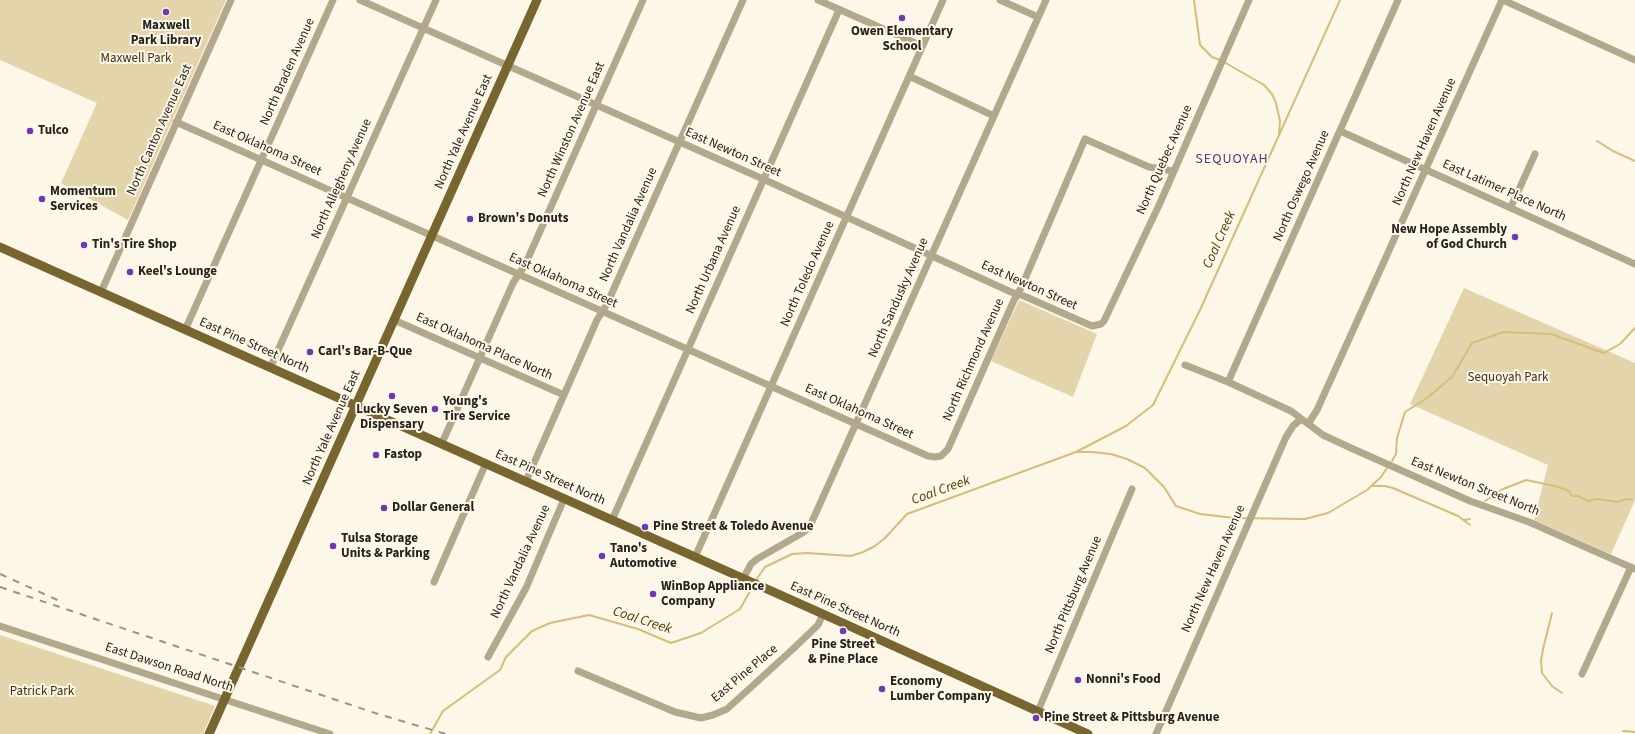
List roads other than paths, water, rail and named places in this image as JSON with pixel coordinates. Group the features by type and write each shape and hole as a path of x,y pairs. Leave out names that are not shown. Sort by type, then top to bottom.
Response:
{"main road":[{"name":"North Yale Avenue East","path":"209,734 537,0"},
{"name":"East Pine Street North","path":"0,247 442,443 1088,734"}],"street":[{"name":"North Canton Avenue East","path":"101,292 231,0"},
{"name":"North Braden Avenue","path":"186,330 333,0"},
{"name":"East Newton Street","path":"360,0 763,179 1017,294 1088,325 1097,326"},
{"name":"North Allegheny Avenue","path":"270,368 436,0"},
{"name":"North Winston Avenue East","path":"442,443 513,283 525,265 643,0"},
{"name":"North Vandalia Avenue","path":"526,481 597,320 607,304 743,0"},
{"path":"818,0 922,46"},
{"name":"North Toledo Avenue","path":"695,557 943,0"},
{"path":"1000,0 1038,17"},
{"name":"North Sandusky Avenue","path":"745,579 751,564 757,559 804,532 810,526 1046,0"},
{"name":"North Quebec Avenue","path":"1097,326 1104,321 1160,203 1249,0"},
{"name":"North Oswego Avenue","path":"1228,382 1398,0"},
{"path":"1503,0 1635,60"},
{"name":"North New Haven Avenue","path":"1308,424 1317,410 1503,0"},
{"name":"North Urbana Avenue","path":"612,520 839,10"},
{"path":"909,76 994,116"},
{"name":"East Oklahoma Street","path":"176,122 928,456 941,456"},
{"name":"East Latimer Place North","path":"1340,131 1635,264"},
{"name":"North Richmond Avenue","path":"941,456 948,449 1085,139 1149,167 1173,171"},
{"path":"1511,207 1535,154"},
{"name":"East Oklahoma Place North","path":"394,320 564,395"},
{"path":"1185,365 1228,382 1291,411 1308,424"},
{"name":"North New Haven Avenue","path":"1156,734 1290,429 1301,419"},
{"name":"East Newton Street North","path":"1308,424 1323,434 1351,448 1470,501 1529,522 1633,568"},
{"path":"434,582 486,463"},
{"name":"North Pittsburg Avenue","path":"1038,711 1132,489"},
{"name":"North Vandalia Avenue","path":"488,657 526,588 564,499"},
{"path":"1582,674 1633,568"},
{"name":"East Pine Place","path":"578,670 675,712 701,718 727,709 804,639 818,625 823,614"},
{"name":"East Dawson Road North","path":"0,626 330,734"}],"waterway":[{"path":"1194,0 1200,45 1212,57 1220,60"},
{"name":"Coal Creek","path":"756,580 765,567 792,554 807,553 851,556 863,552 875,546 885,538 907,514 1076,452 1126,426 1153,405 1200,310 1340,0"},
{"path":"1224,62 1264,85 1272,94 1276,103 1280,121 1279,134"},
{"name":"Coal Creek","path":"1597,141 1613,151 1635,161"},
{"name":"Coal Creek","path":"1392,461 1396,454 1397,438 1405,412 1427,398 1452,377 1472,343 1504,332 1551,334 1604,353 1620,344 1635,328"},
{"name":"Coal Creek","path":"1078,452 1111,454 1127,459 1145,468 1164,487 1176,506 1200,514 1234,518 1305,519 1328,513 1367,490 1381,477 1387,468"},
{"path":"1485,501 1503,489 1526,480 1555,486 1569,491 1572,496 1578,496 1588,501 1597,499 1618,502 1626,499 1632,500"},
{"path":"1372,486 1385,486 1393,488 1458,516 1470,525"},
{"path":"1464,520 1470,519"},
{"name":"Coal Creek","path":"430,734 443,711 500,670 506,657 532,631 550,623 589,615 638,629 671,643 701,633 740,609 753,586"},
{"path":"1552,613 1543,649 1541,661 1542,673 1552,686 1562,693"},
{"path":"1623,731 1635,732"}],"railway":[{"path":"0,574 64,603"},
{"path":"0,587 378,714 446,734"}],"place":[{"name":"Maxwell Park Library","path":"166,12"},
{"name":"Owen Elementary School","path":"902,18"},
{"name":"Tulco","path":"30,131"},
{"name":"Momentum Services","path":"42,199"},
{"name":"Brown's Donuts","path":"470,219"},
{"name":"New Hope Assembly of God Church","path":"1515,237"},
{"name":"Tin's Tire Shop","path":"84,245"},
{"name":"Keel's Lounge","path":"130,272"},
{"name":"Carl's Bar-B-Que","path":"310,352"},
{"name":"Lucky Seven Dispensary","path":"392,396"},
{"name":"Young's Tire Service","path":"435,409"},
{"name":"Fastop","path":"376,455"},
{"name":"Dollar General","path":"384,508"},
{"name":"Pine Street & Toledo Avenue","path":"645,527"},
{"name":"Tulsa Storage Units & Parking","path":"333,546"},
{"name":"Tano's Automotive","path":"602,556"},
{"name":"WinBop Appliance Company","path":"653,594"},
{"name":"Pine Street & Pine Place","path":"843,631"},
{"name":"Nonni's Food","path":"1078,680"},
{"name":"Economy Lumber Company","path":"882,689"},
{"name":"Pine Street & Pittsburg Avenue","path":"1036,718"}],"district":[{"name":"SEQUOYAH","path":"1232,160"}],"park label":[{"name":"Maxwell Park","path":"136,59"},
{"name":"Sequoyah Park","path":"1508,378"},
{"name":"Patrick Park","path":"42,692"}]}
